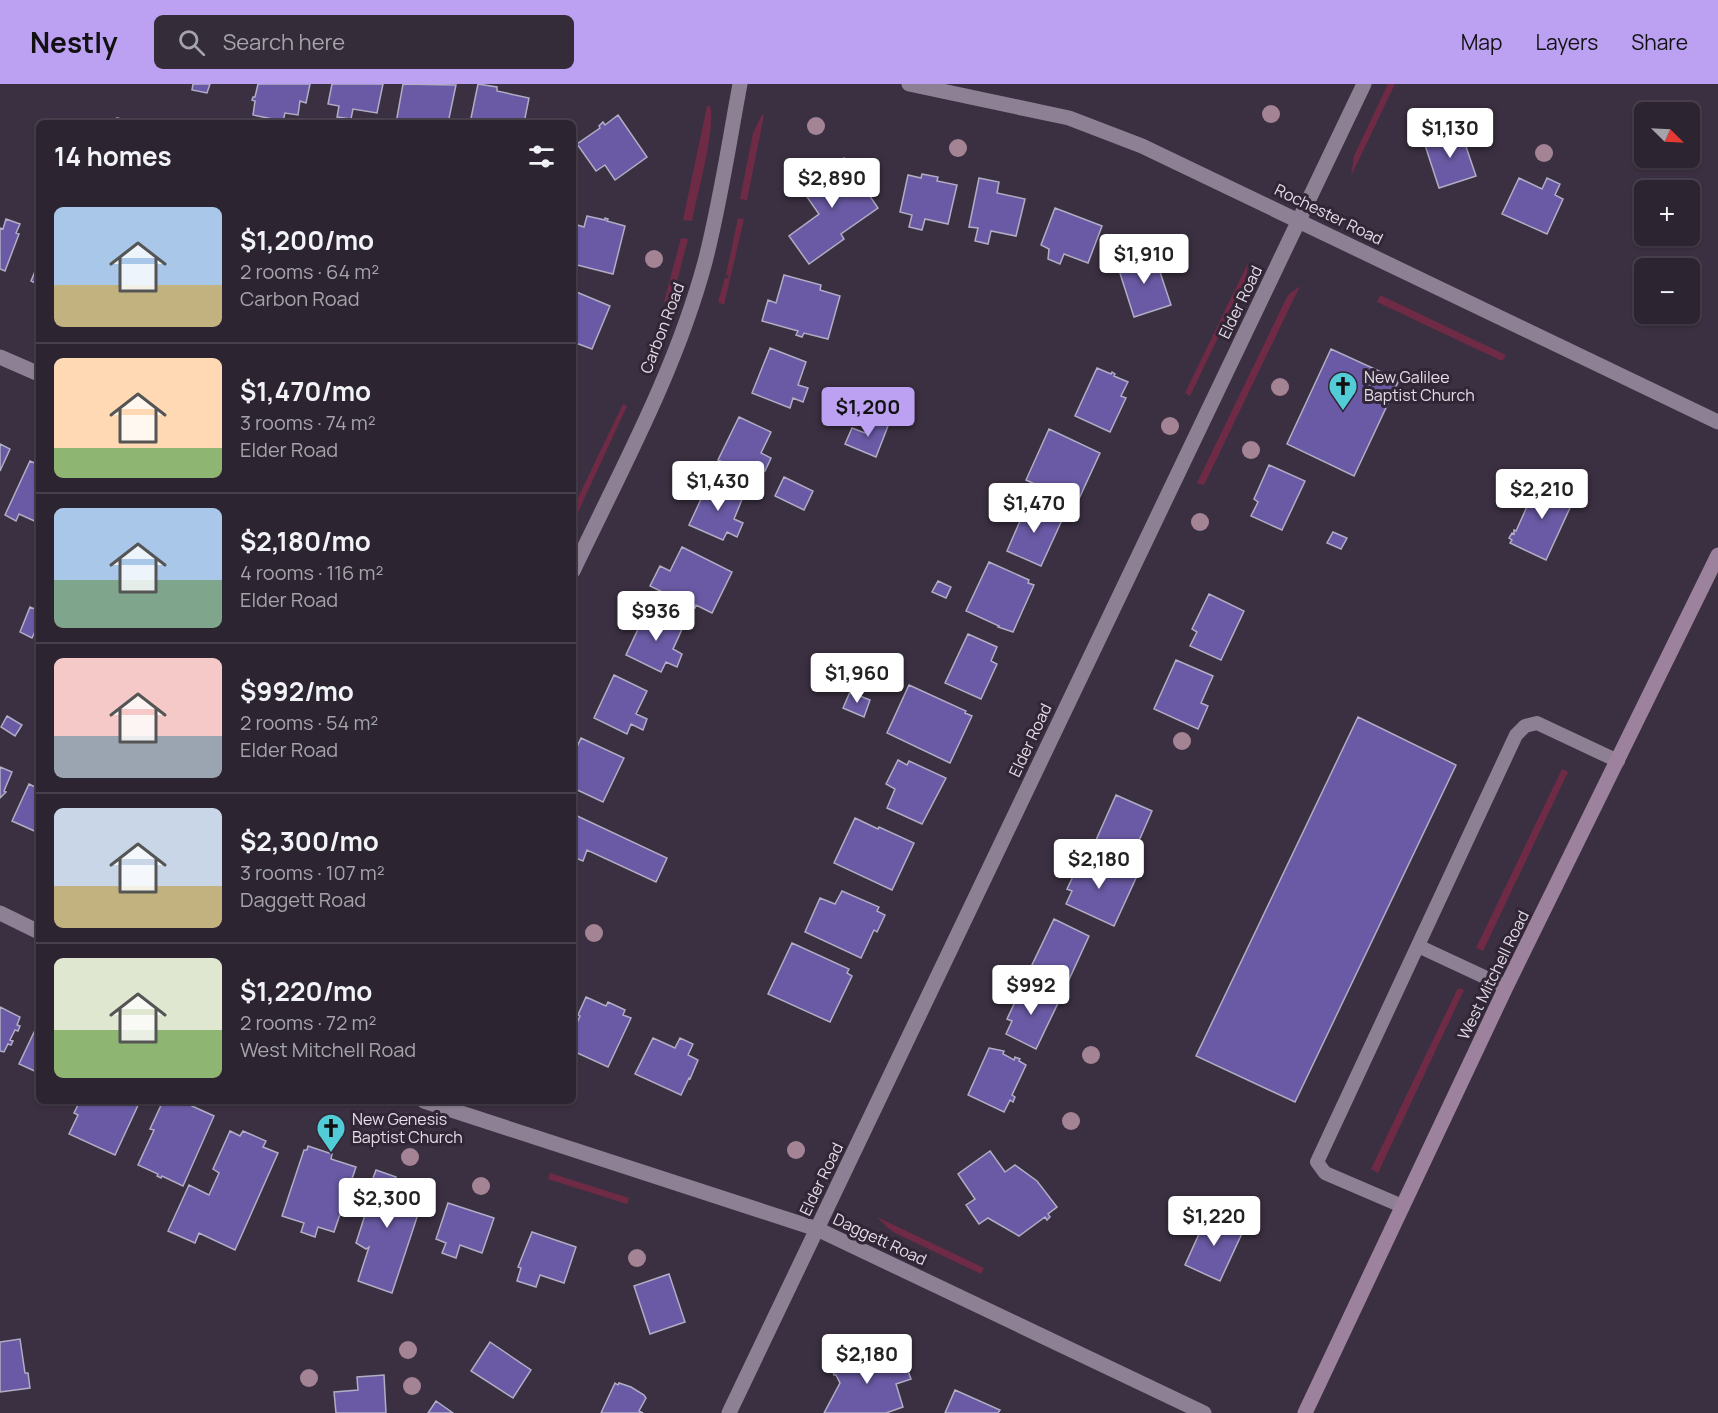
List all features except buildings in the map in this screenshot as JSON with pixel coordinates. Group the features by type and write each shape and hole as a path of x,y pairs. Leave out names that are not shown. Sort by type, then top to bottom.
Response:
{"main road":[{"name":"West Mitchell Road","path":"1305,1413 1506,987 1718,555"}],"street":[{"name":"Carbon Road","path":"576,565 650,407 689,312 705,261 740,84"},
{"name":"Rochester Road","path":"909,84 1081,122 1142,146 1718,422"},
{"name":"Elder Road","path":"729,1413 1364,84"},
{"path":"0,357 36,373"},
{"path":"0,913 36,931"},
{"name":"Daggett Road","path":"432,1104 817,1229 1204,1413"}],"lane":[{"path":"1402,1206 1325,1173 1317,1162 1516,735 1525,726 1537,723 1618,761"},
{"path":"1418,946 1506,987"}],"shaded area":[{"path":"1388,84 1395,84 1351,176 1354,156"},
{"path":"707,106 710,106 711,116 705,162 692,221 683,220"},
{"path":"764,115 747,200 740,199 753,133"},
{"path":"738,218 744,219 724,305 718,302 725,278 729,276 726,275"},
{"path":"681,238 688,239 671,304 664,302"},
{"path":"1248,263 1246,279 1190,396 1185,393"},
{"path":"1300,286 1204,485 1197,483 1285,301 1289,294"},
{"path":"1380,295 1506,355 1502,361 1377,302"},
{"path":"623,404 627,406 576,516 576,502"},
{"path":"1562,769 1568,772 1483,951 1476,948"},
{"path":"1458,988 1464,990 1378,1173 1371,1169"},
{"path":"550,1173 629,1198 627,1204 548,1179"},
{"path":"877,1217 984,1268 981,1274 895,1233"}],"place":[{"name":"New Galilee Baptist Church","path":"1343,412"},
{"name":"New Genesis Baptist Church","path":"331,1154"}]}
